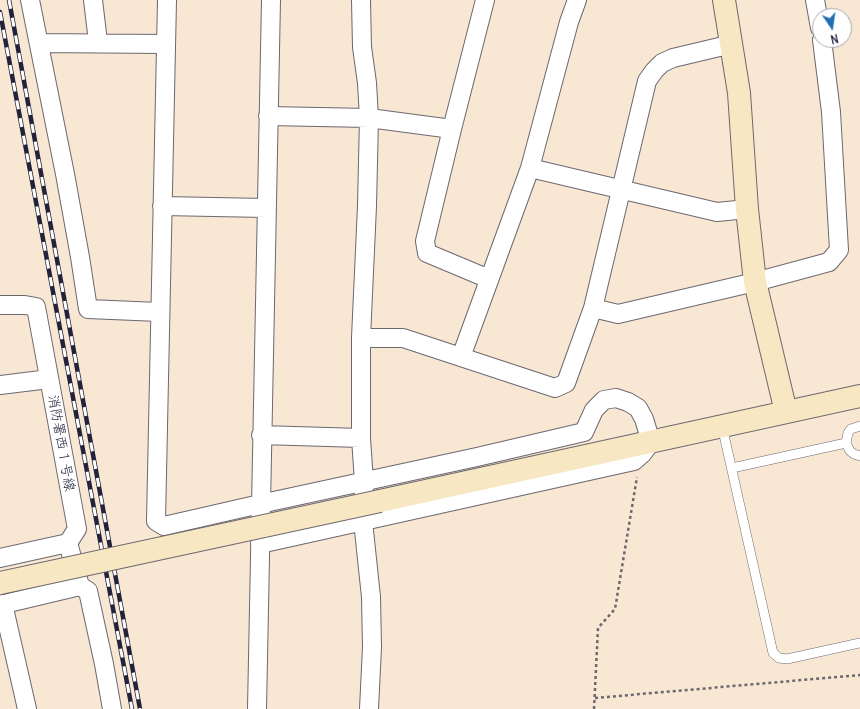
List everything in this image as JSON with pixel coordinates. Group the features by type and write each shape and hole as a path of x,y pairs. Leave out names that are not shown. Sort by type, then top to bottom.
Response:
{"street":[{"path":"30,0 79,250 88,309 159,312"},
{"path":"93,0 98,42"},
{"path":"167,0 159,312 156,521 164,526 584,432 594,410 604,400 616,398 628,402 638,408 644,419 651,442"},
{"path":"257,709 261,435 271,0"},
{"path":"361,0 362,47 368,83 367,206 361,338 364,482 362,521 371,597 372,633 369,709"},
{"path":"485,0 425,241 427,253 489,279"},
{"path":"461,357 530,168 569,22 577,0"},
{"path":"724,0 739,93 747,209 755,282 786,412"},
{"path":"39,43 98,42 165,44"},
{"path":"361,338 403,338 555,388 566,383 593,308 647,81 662,63 673,58 732,44"},
{"path":"593,308 618,314 755,282 829,262 839,250 831,112 823,48"},
{"path":"268,116 368,118 452,129"},
{"path":"530,168 717,212 747,209"},
{"path":"162,206 266,208"},
{"name":"消防署西１号線","path":"0,306 25,305 36,307 77,529 68,543"},
{"path":"0,385 49,379"},
{"path":"1,597 380,501 860,396"},
{"path":"261,435 362,438"},
{"path":"260,544 634,461 642,454 651,442"},
{"path":"0,558 68,543 80,586"},
{"path":"1,597 80,586 88,591 112,709"},
{"path":"1,597 27,709"}],"lane":[{"path":"722,426 774,653 779,658 787,659 860,643"},
{"path":"860,426 851,429 848,433 846,443 850,451 860,456"},
{"path":"732,468 846,443"}],"path":[{"path":"594,709 598,628 615,609 638,475 634,461"},
{"path":"595,698 860,675"}],"railway":[{"path":"9,0 140,709"},
{"path":"0,12 132,709"}]}
